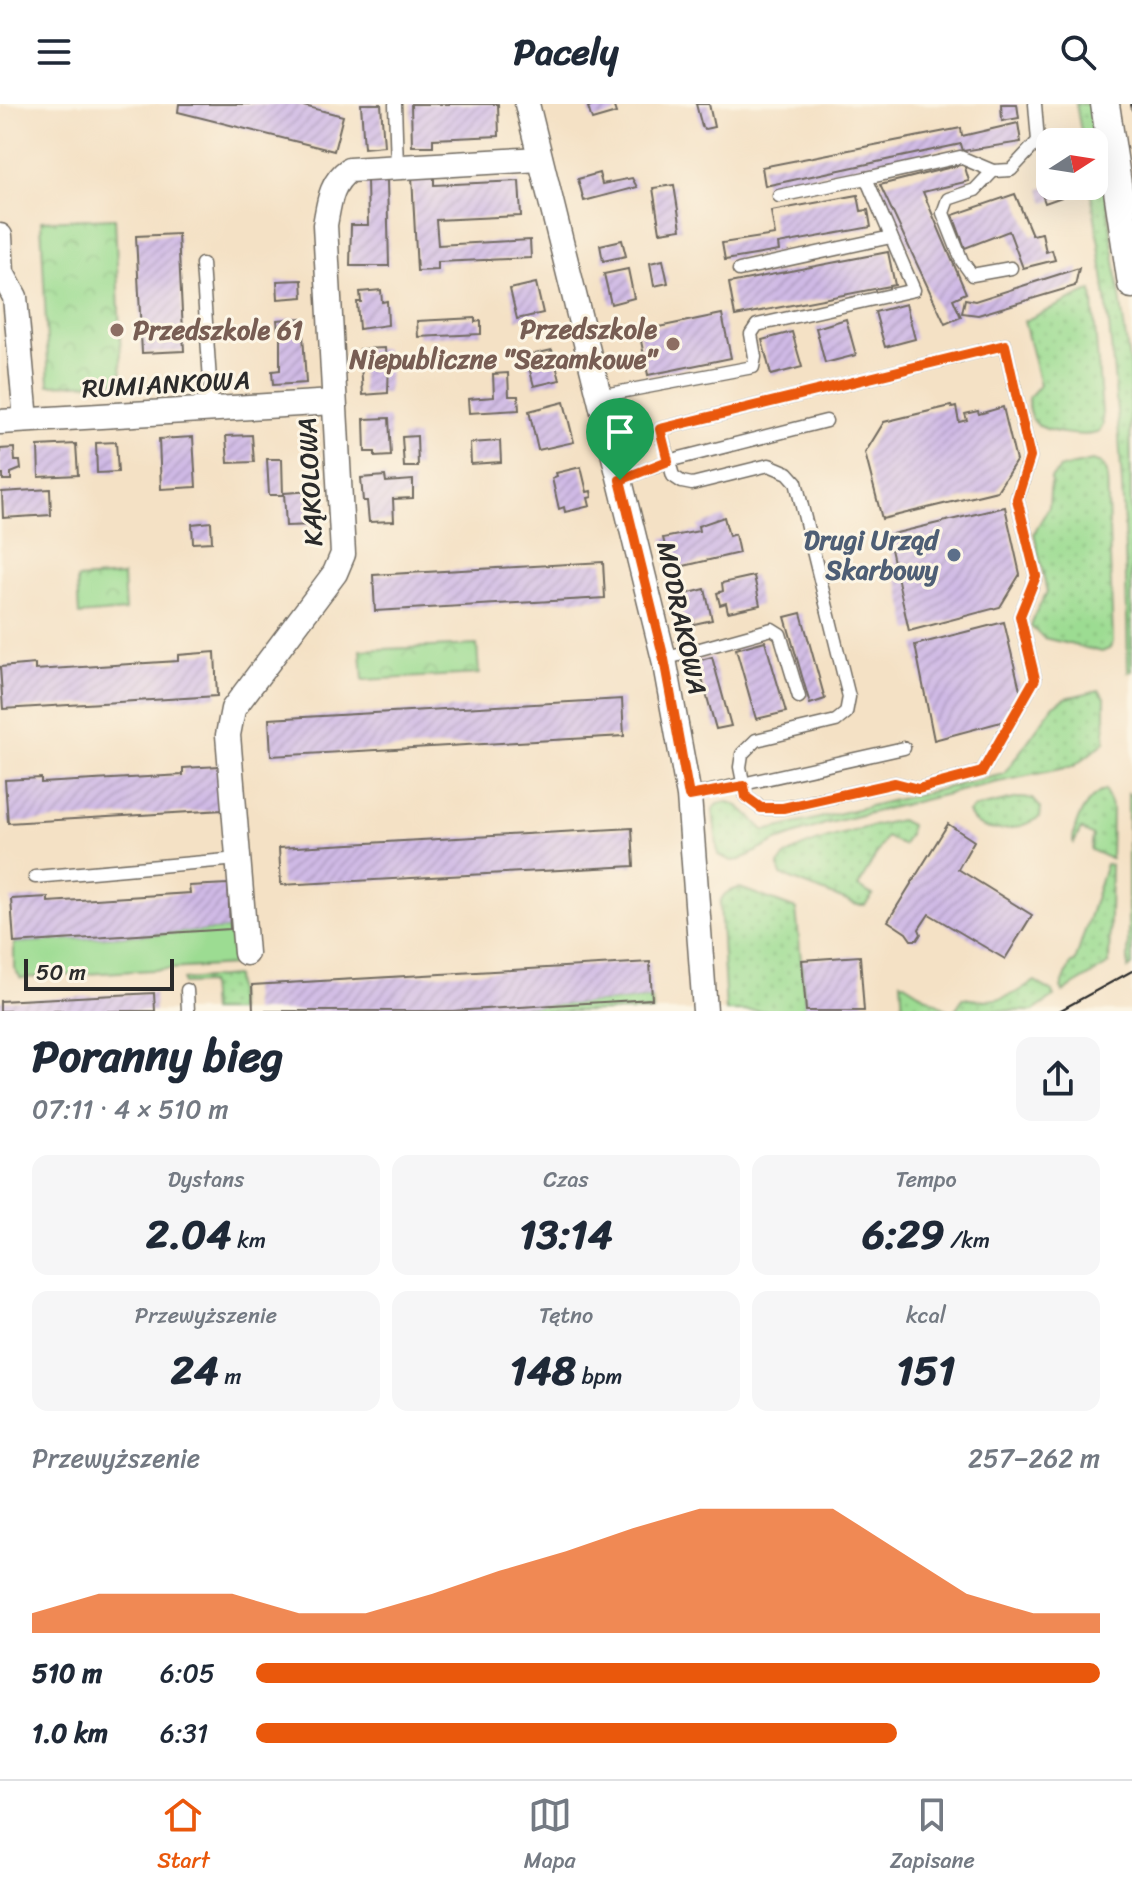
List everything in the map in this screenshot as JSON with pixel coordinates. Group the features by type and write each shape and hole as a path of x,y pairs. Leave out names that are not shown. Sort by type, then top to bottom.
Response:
{"street":[{"name":"MODRAKOWA","path":"527,104 664,659 689,796 705,1011"},
{"path":"1105,104 1132,284"},
{"name":"KĄKOLOWA","path":"246,953 228,735 233,709 335,573 343,554 325,225 332,192 339,176 349,170 540,159"},
{"path":"0,236 2,273 15,297 26,420"},
{"name":"RUMIANKOWA","path":"0,422 334,402"}],"lane":[{"path":"395,104 397,166"},
{"path":"779,196 960,157 993,171 1011,170 1038,141 1035,104"},
{"path":"993,171 975,190 948,199 943,213 962,261 972,275 1011,268"},
{"path":"599,396 753,367 755,357 751,334 757,325 914,290 866,178"},
{"path":"739,270 891,237"},
{"path":"202,264 212,410"},
{"path":"1005,345 1030,457 1017,499 1036,576 1020,616 1035,679 982,772 918,789 895,783 783,808 761,808 746,797 744,786 740,767 742,754 748,745 756,740 836,721 846,713 849,697 796,482 788,473 769,465 692,484 682,482 673,476 660,429 1005,345"},
{"path":"620,480 668,461 826,421"},
{"path":"664,659 772,629 780,634 799,697"},
{"path":"689,796 904,748"},
{"path":"35,877 238,859"},
{"path":"187,990 188,1011"}],"green space":[{"path":"1076,104 1093,104 1096,128 1080,128"},
{"path":"1092,200 1106,200 1130,368 1132,671 1128,672 1118,428"},
{"path":"115,218 122,382 49,385 41,221"},
{"path":"1092,290 1103,425 1099,432 1085,435 1047,429 1035,422 1029,411 1029,397 1040,385 1024,321"},
{"path":"1092,461 1102,464 1107,472 1113,642 1109,649 1102,652 1044,638 1031,627 1047,592 1034,533 1049,507 1051,478 1061,468"},
{"path":"123,576 125,611 79,615 77,579"},
{"path":"477,645 479,674 363,680 361,650"},
{"path":"1099,690 1105,697 1105,742 1074,766 825,824 777,841 740,860 732,861 718,855 713,809 720,803 726,802 740,808 765,831 1004,774 1054,705 1066,698"},
{"path":"1105,790 1112,809 1111,859 1091,850 1093,836 1081,829 1073,841 1082,811 1092,798"},
{"path":"1128,793 1132,796 1132,966 1128,969"},
{"path":"1019,798 1033,799 1041,808 1040,817 1002,830 982,827 968,813 974,808"},
{"path":"900,820 910,825 909,834 903,845 886,837 858,887 873,895 865,905 857,905 781,875 779,866 782,860 805,846"},
{"path":"1106,864 1111,865 1109,964 1063,992 1061,988 1071,963 1075,962"},
{"path":"740,888 796,909 806,1011 726,1011 720,904 727,893"},
{"path":"230,929 233,965 21,978 14,968 14,943"},
{"path":"235,976 238,1011 211,1011 209,983 183,984 183,980"},
{"path":"901,981 949,1011 903,1011"},
{"path":"1035,981 1052,992 1054,997 1033,1011 955,1010 963,998 1001,998"},
{"path":"652,999 653,1011 451,1011"}],"building":[{"path":"179,104 296,104 343,116 334,151 178,112"},
{"path":"361,104 381,104 384,146 364,148"},
{"path":"411,104 498,104 499,136 433,139 433,146 412,146"},
{"path":"613,104 616,113 592,120 588,107"},
{"path":"696,104 709,104 714,127 702,127"},
{"path":"1001,104 1017,104 1019,118 1002,121"},
{"path":"1018,123 1021,142 963,151 961,144 765,186 762,167 961,128 962,136"},
{"path":"964,164 969,181 923,192 966,293 953,299 961,317 945,324 880,185"},
{"path":"599,173 602,184 632,178 637,187 584,201 578,179"},
{"path":"434,175 434,185 519,181 521,216 436,220 438,245 530,240 531,258 438,262 438,270 417,271 412,176"},
{"path":"367,180 387,180 389,266 350,266 351,225 368,225"},
{"path":"674,185 681,229 660,232 653,188"},
{"path":"1015,194 1032,235 1042,233 1046,252 1052,250 1055,260 1023,268 1009,231 965,248 953,215"},
{"path":"858,195 861,211 868,210 871,227 778,244 779,251 725,260 722,243 775,235 771,211"},
{"path":"178,234 184,351 142,353 136,236"},
{"path":"622,240 626,256 603,261 600,245"},
{"path":"888,252 895,285 735,316 729,283"},
{"path":"663,260 668,283 654,286 650,263"},
{"path":"1079,268 1075,286 978,315 962,313 965,299 975,301"},
{"path":"628,269 634,298 611,304 604,274"},
{"path":"302,280 303,297 278,299 277,281"},
{"path":"536,283 543,313 517,319 510,289"},
{"path":"381,290 382,302 387,301 388,325 359,329 357,302 361,302 360,292"},
{"path":"906,304 915,339 885,347 875,312"},
{"path":"722,314 731,358 648,375 639,331"},
{"path":"302,318 306,383 273,385 272,371 280,370 277,320"},
{"path":"475,318 475,322 481,321 481,334 418,337 417,321"},
{"path":"846,319 856,355 825,363 816,328"},
{"path":"792,332 802,367 771,375 762,340"},
{"path":"385,348 386,361 389,360 388,393 363,395 360,349"},
{"path":"552,350 560,380 534,386 526,356"},
{"path":"508,373 509,396 518,396 519,410 469,413 468,399 494,397 493,374"},
{"path":"564,402 574,442 538,450 529,411"},
{"path":"956,407 959,422 967,420 965,414 978,411 979,414 1003,407 1016,461 997,491 882,519 865,453 884,422"},
{"path":"389,418 391,456 375,457 375,452 365,452 364,419"},
{"path":"252,435 254,462 228,463 226,436"},
{"path":"417,436 418,467 404,467 402,437"},
{"path":"193,437 196,487 161,489 159,439"},
{"path":"500,441 501,462 471,464 470,443"},
{"path":"116,442 118,472 97,473 96,443"},
{"path":"76,444 78,475 39,477 38,446"},
{"path":"14,448 15,461 20,461 21,469 11,473 11,480 3,480 3,474 0,474 0,449"},
{"path":"267,459 282,459 283,495 269,495"},
{"path":"581,467 587,492 591,491 592,497 588,498 590,506 565,512 564,507 559,509 552,478 557,476 556,473"},
{"path":"385,476 386,482 413,480 413,498 393,499 394,521 369,522 361,478"},
{"path":"50,489 51,515 3,518 2,492"},
{"path":"313,491 315,525 286,526 284,493"},
{"name":"Drugi Urząd Skarbowy","path":"1005,507 1020,574 1000,607 909,631 888,535"},
{"path":"724,517 729,536 735,534 739,553 671,569 663,538 699,531 698,526"},
{"path":"211,522 212,542 193,543 192,524"},
{"path":"603,562 605,598 375,611 373,575"},
{"path":"754,576 760,605 728,612 726,603 720,605 717,593 723,591 722,583"},
{"path":"705,589 712,620 685,626 678,596"},
{"path":"801,613 825,699 810,704 785,617"},
{"path":"1004,622 1021,694 1005,721 934,740 915,645"},
{"path":"765,641 786,712 756,719 736,649"},
{"path":"215,652 217,696 3,709 0,667 35,664 35,670 178,661 178,655"},
{"path":"712,657 731,726 716,729 697,661"},
{"path":"622,699 624,736 271,756 269,719"},
{"path":"220,766 223,810 8,823 5,780 41,778 41,783 183,775 183,768"},
{"path":"948,824 974,841 958,869 1032,915 1005,959 929,914 919,929 921,934 917,940 911,940 888,921"},
{"path":"632,828 634,866 281,885 279,848"},
{"path":"228,884 230,929 14,943 11,899 48,897 48,902 190,893 189,886"},
{"path":"860,956 864,1011 806,1011 802,960"},
{"path":"650,962 652,999 451,1011 253,1011 252,985"},
{"path":"154,993 155,1011 0,1011 0,1001"}],"tram line":[{"path":"1131,104 1132,110"},
{"path":"1059,1011 1132,971"}],"place":[{"name":"Przedszkole 61","path":"117,330"},
{"name":"Przedszkole Niepubliczne \"Sezamkowe\"","path":"673,344"},
{"name":"Drugi Urząd Skarbowy","path":"954,555"}],"route":[{"path":"1005,345 1030,457 1017,499 1036,576 1020,616 1035,679 982,772 918,789 895,783 783,808 761,808 746,797 744,786 689,796 664,659 620,480 668,461 660,429 1005,345"}]}
